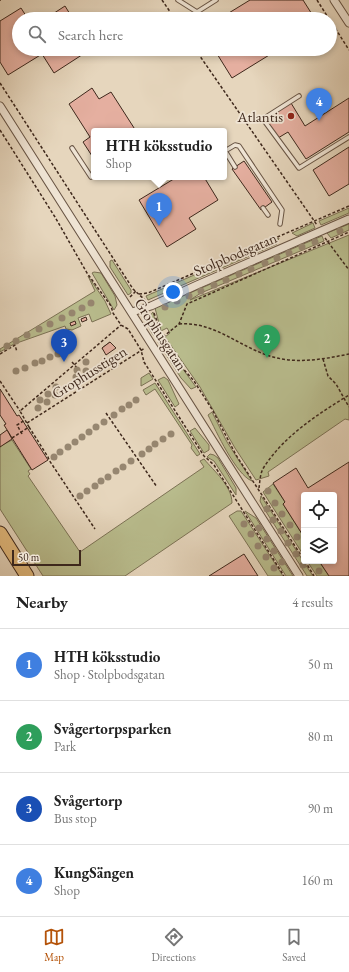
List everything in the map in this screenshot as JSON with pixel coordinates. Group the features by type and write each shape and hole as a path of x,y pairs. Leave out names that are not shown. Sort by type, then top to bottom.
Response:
{"highway":[{"path":"0,533 27,575"}],"street":[{"path":"334,0 349,23"},
{"name":"Grophusgatan","path":"0,106 299,576"},
{"name":"Stolpbodsgatan","path":"132,312 151,306 349,219"}],"lane":[{"path":"178,0 197,12 216,0"},
{"path":"299,96 263,119 298,168 349,137"},
{"path":"227,150 235,145 239,146 282,210 280,224"},
{"path":"72,148 91,177"},
{"path":"227,154 235,167"},
{"path":"263,208 268,215"}],"path":[{"path":"162,0 170,12"},
{"path":"317,0 325,12"},
{"path":"337,31 349,50"},
{"path":"200,56 328,242 349,270"},
{"path":"0,83 90,226 132,289 151,306 162,337 179,364 194,381 213,411 236,455 259,488 301,556"},
{"path":"0,130 121,325 128,329 141,350 144,362 204,456 214,465 284,576"},
{"path":"139,294 148,293 349,206"},
{"path":"349,232 187,304 179,324 189,323 209,327 273,357 303,361 349,354"},
{"name":"Grophusstigen","path":"27,423 162,337 179,324"},
{"path":"20,411 73,363 121,325"},
{"path":"0,354 15,345 17,352"},
{"path":"323,359 328,376 336,384 349,407"},
{"path":"73,363 77,368"},
{"path":"0,381 49,460 95,529"},
{"path":"259,488 264,467 280,448 318,414 349,395"},
{"path":"106,413 157,487"},
{"path":"22,433 17,425 25,420"},
{"path":"12,438 22,433 29,427"},
{"path":"306,564 314,576"}],"green space":[{"path":"349,208 349,213 321,225 319,221"},
{"path":"313,223 315,228 297,236 292,233"},
{"path":"349,224 349,230 331,238 327,233"},
{"path":"349,235 349,420 345,419 268,472 269,476 256,480 235,448 200,387 165,337 170,333 167,328 161,331 155,308 322,236 324,241 201,293 190,300"},
{"path":"279,238 277,244 148,300 146,296"},
{"path":"112,260 131,290 131,293 128,295 110,267 110,261"},
{"path":"92,273 101,273 115,296 117,305 114,310"},
{"path":"88,276 105,301 111,314 92,322 89,314 78,318 81,326 72,330 66,329 65,326 14,344 0,352 0,349 95,291"},
{"path":"153,312 158,333 154,336 148,324 150,315"},
{"path":"161,341 196,387 191,389 181,378 158,342"},
{"path":"149,373 153,379 141,386 141,378"},
{"path":"164,377 168,380 179,404 175,407 158,380"},
{"path":"155,383 200,454 197,456 191,448 192,445 155,389 146,395 143,390"},
{"path":"212,412 227,442 252,481 246,477 233,462 227,452 208,415"},
{"path":"195,428 209,445 209,450 204,453 190,431"},
{"path":"12,440 31,469 28,471 30,474 28,476 80,552 204,467 200,461 204,459 226,485 232,503 125,576 43,576 0,509 0,446"},
{"path":"210,454 218,458 236,488 236,495 214,461 207,457"},
{"path":"273,484 285,502 283,504 301,532 301,551 263,492"},
{"path":"261,496 301,558 301,564 305,564 313,576 307,576 260,501"},
{"path":"237,511 241,511 283,576 268,576 229,516"},
{"path":"245,511 256,518 293,576 286,576"},
{"path":"309,564 321,564 329,576 317,576"}],"building":[{"path":"250,0 303,0 311,12 230,12"},
{"path":"65,6 69,12 56,12"},
{"path":"21,8 24,12 15,12"},
{"path":"12,14 12,56 39,56 8,75 0,62 0,21"},
{"path":"43,56 80,56 54,73"},
{"path":"218,56 268,56 232,78"},
{"path":"92,88 99,99 111,92 134,128 91,128 91,154 83,142 90,137 69,104"},
{"path":"349,98 349,132 306,159 288,132 278,138 266,119 291,103 305,126"},
{"path":"349,147 349,184 329,196 313,170"},
{"path":"244,161 272,202 261,210 232,169"},
{"path":"172,180 206,180 218,200 189,218 196,229 167,247 139,200"},
{"path":"86,317 87,320 82,322 81,319"},
{"path":"75,321 76,324 71,326 70,323"},
{"path":"110,342 114,346 106,353 102,348"},
{"path":"110,342 116,348 106,355 102,348"},
{"path":"0,389 48,460 32,470 4,425 6,424 0,415"},
{"path":"7,430 12,439 0,447 0,435"},
{"path":"349,462 349,576 329,576 321,564 337,564 337,492 301,492 301,532 283,504 285,502 273,483 296,468 308,488"},
{"path":"244,554 258,576 209,576"}],"place":[{"name":"Atlantis","path":"291,116"},
{"name":"KungSängen","path":"319,121"},
{"name":"HTH köksstudio","path":"159,226"},
{"name":"Svågertorpsparken","path":"267,358"},
{"name":"Svågertorp","path":"64,362"}]}
